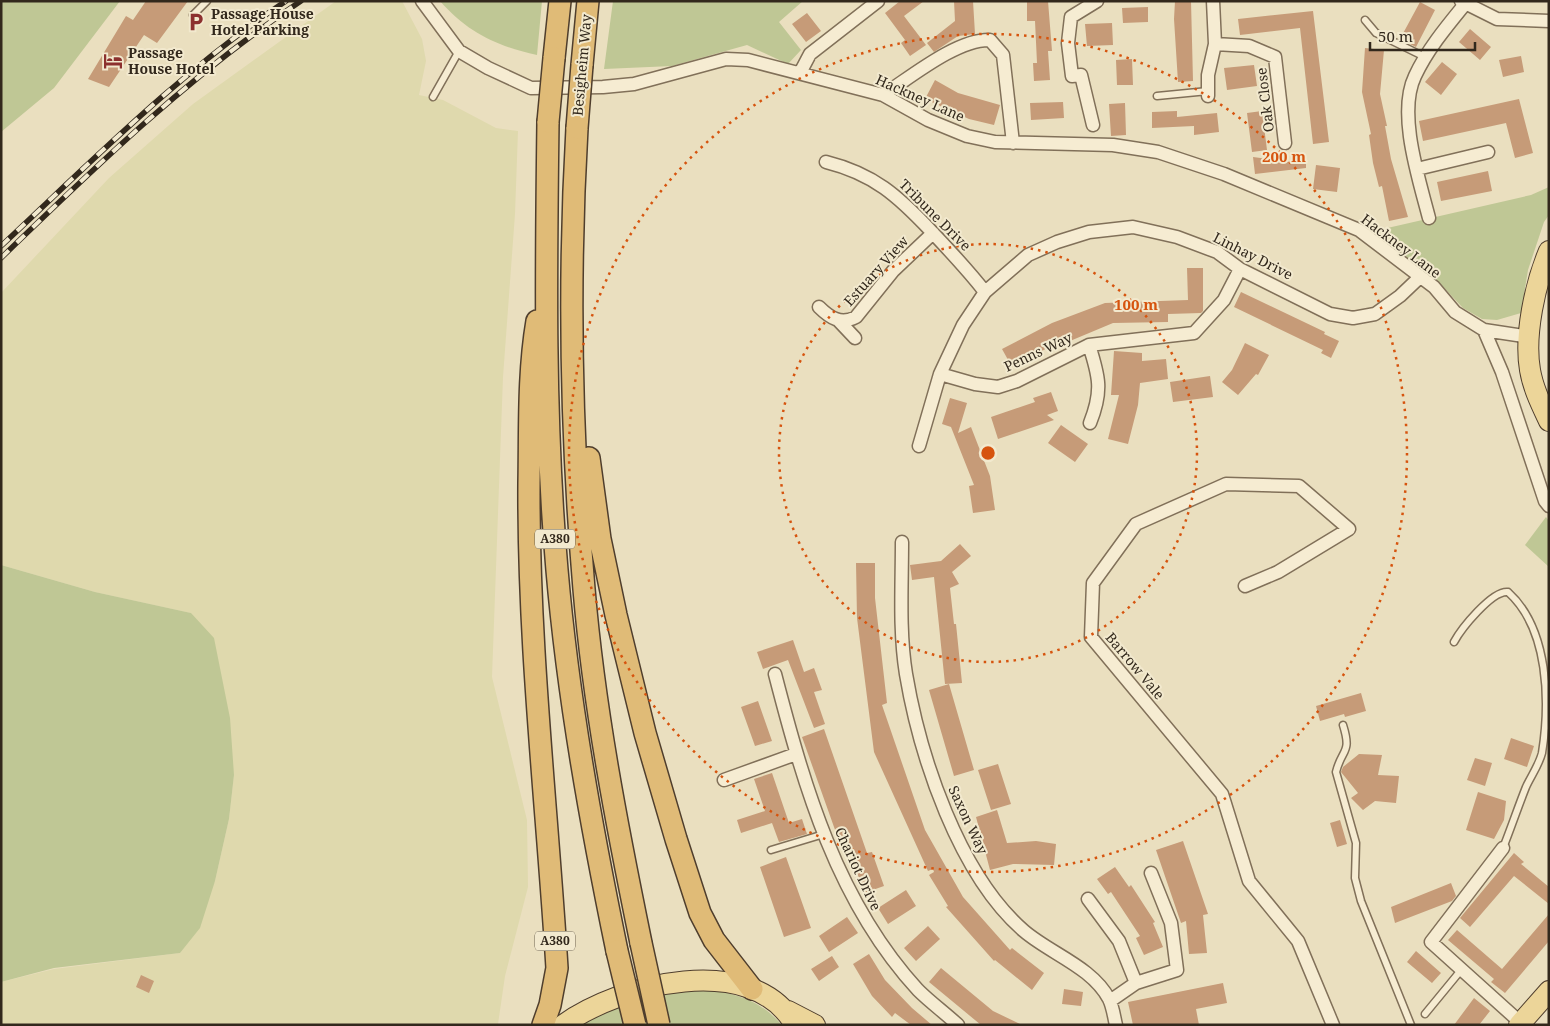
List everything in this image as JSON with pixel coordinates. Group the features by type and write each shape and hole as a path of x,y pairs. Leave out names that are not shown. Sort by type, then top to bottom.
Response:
{"highway":[{"name":"Besigheim Way","path":"546,271 548,122 560,1"},
{"name":"Besigheim Way","path":"571,334 577,128 588,1"},
{"name":"A380","path":"546,271 550,447 560,598 566,656 590,808 617,951 634,1025"},
{"name":"A380","path":"543,1025 550,1005 557,968 536,701 529,535 533,346 546,271"},
{"name":"A380","path":"571,334 584,591 594,677 616,814 641,943 660,1025"},
{"name":"A380","path":"571,334 585,415 600,539 616,615 645,733 700,914 714,940 752,989"}],"main road":[{"path":"1549,252 1542,267 1534,298 1530,337 1530,368 1536,396 1549,421"},
{"path":"563,1025 594,1006 664,983 707,980 752,989 792,1018 815,1025"},
{"path":"1520,1024 1549,991"}],"street":[{"name":"Hackney Lane","path":"422,1 459,51 488,68 530,88 603,87 634,84 726,59 748,60 883,95 928,120 967,136 995,142 1113,145 1158,152 1224,174 1359,230 1434,288 1455,312 1484,330 1530,337"},
{"path":"800,73 810,54 878,1"},
{"path":"1093,125 1082,75 1072,76 1068,43 1071,16 1097,1"},
{"path":"1208,94 1208,75 1215,44 1213,1"},
{"path":"1429,218 1417,170 1407,117 1414,77 1463,3 1497,19 1549,21"},
{"path":"883,95 962,44 978,40 990,40 1003,55 1014,143"},
{"name":"Oak Close","path":"1215,44 1249,46 1275,57 1285,143"},
{"path":"1417,170 1488,152"},
{"name":"Tribune Drive","path":"826,162 854,170 880,183 901,200 985,292"},
{"name":"Linhay Drive","path":"919,446 940,374 963,325 985,292 1028,255 1057,242 1089,232 1132,227 1177,237 1217,252 1240,268 1330,314 1352,318 1375,314 1400,296 1420,277"},
{"name":"Estuary View","path":"838,320 851,320 856,317 893,271 933,233"},
{"name":"Penns Way","path":"940,374 974,384 998,387 1017,381 1089,345 1194,333 1224,300 1240,268"},
{"name":"Estuary View","path":"819,307 828,315 838,320 855,338"},
{"path":"1484,330 1502,372 1549,506"},
{"name":"Penns Way","path":"1089,345 1098,371 1100,392 1090,422"},
{"name":"Barrow Vale","path":"1245,586 1278,572 1349,529 1299,486 1226,484 1136,524 1093,583 1091,637 1222,794 1249,881 1298,941 1333,1025"},
{"name":"Saxon Way","path":"902,542 901,614 906,673 924,751 943,809 975,869 994,898 1024,931 1100,986 1110,1001 1116,1025"},
{"name":"Chariot Drive","path":"775,674 796,754 824,834 859,912 886,952 919,990 958,1025"},
{"path":"724,780 796,754"},
{"path":"1503,848 1431,942 1520,1024"},
{"path":"1110,1001 1136,983 1176,970 1171,923 1151,873"},
{"path":"1088,900 1119,941 1136,983"}],"lane":[{"path":"192,15 207,1"},
{"path":"1365,20 1376,33 1427,58"},
{"path":"433,97 459,51"},
{"path":"1157,96 1208,94"},
{"path":"1454,642 1462,627 1497,594 1508,592 1520,605 1537,635 1545,664 1548,687 1542,754 1519,803 1503,848"},
{"path":"1342,725 1348,741 1346,752 1338,762 1336,772 1356,842 1355,878 1361,901 1411,1025"},
{"path":"770,850 824,834"},
{"path":"1424,1014 1462,969"}],"shaded area":[{"path":"336,1 402,1 422,39 426,61 419,95 443,100 496,128 518,131 515,214 503,377 492,677 527,820 528,887 505,976 498,1024 1,1025 1,982 54,969 180,953 215,881 229,819 234,775 191,613 95,592 1,565 1,293 109,178 193,104"}],"green space":[{"path":"1,1 120,1 54,88 1,132"},
{"path":"440,1 542,1 537,55 484,37 461,22"},
{"path":"613,1 803,1 779,22 801,50 788,64 747,45 672,66 604,69"},
{"path":"1549,187 1549,215 1544,222 1528,270 1521,313 1497,320 1482,319 1463,308 1446,290 1370,232 1531,195"},
{"path":"1546,517 1549,521 1549,567 1525,545"},
{"path":"1,565 95,592 191,613 214,638 230,718 234,775 229,819 215,881 200,928 180,953 54,968 1,982"},
{"path":"697,988 722,992 753,1002 763,1008 782,1025 577,1025 616,1006"}],"building":[{"name":"Passage House Hotel","path":"146,1 188,1 157,43 144,35 109,87 88,79 126,16 133,20"},
{"path":"900,1 924,1 904,16 926,45 910,56 901,43 905,40 885,13"},
{"path":"954,1 973,1 975,34 958,36 934,52 927,43 955,21"},
{"path":"1027,1 1048,1 1052,51 1048,51 1050,80 1034,81 1033,63 1037,63 1035,21 1027,21"},
{"path":"1175,1 1191,1 1193,81 1178,82 1174,19"},
{"path":"1420,2 1435,10 1416,47 1400,39"},
{"path":"1148,7 1148,22 1123,23 1122,8"},
{"path":"1313,11 1329,142 1313,144 1300,28 1240,35 1238,19"},
{"path":"807,13 821,31 806,42 792,24"},
{"path":"1112,23 1113,45 1087,46 1085,24"},
{"path":"1470,29 1491,47 1480,60 1459,42"},
{"path":"1365,48 1384,50 1380,94 1387,126 1385,126 1391,159 1408,217 1389,221 1382,186 1379,187 1373,163 1369,135 1371,134 1362,92"},
{"path":"1521,56 1524,72 1503,77 1499,60"},
{"path":"1132,59 1133,85 1117,85 1116,60"},
{"path":"1442,62 1457,74 1441,95 1425,82"},
{"path":"1254,65 1257,86 1227,90 1224,68"},
{"path":"935,80 958,93 1000,105 994,125 969,119 925,99"},
{"path":"1519,99 1533,153 1515,158 1506,123 1423,141 1419,121"},
{"path":"1063,102 1064,118 1031,120 1030,103"},
{"path":"1125,103 1126,135 1111,136 1109,104"},
{"path":"1177,111 1177,117 1217,113 1219,132 1194,135 1194,126 1152,128 1152,112"},
{"path":"1262,111 1267,150 1252,152 1247,113"},
{"path":"1253,157 1306,164 1306,168 1255,174"},
{"path":"1316,165 1340,168 1337,192 1313,189"},
{"path":"1488,171 1492,191 1441,201 1437,182"},
{"path":"1187,268 1203,268 1203,311 1201,313 1168,314 1168,322 1113,323 1070,341 1068,337 1012,367 1002,349 1052,323 1105,303 1188,300"},
{"path":"1241,292 1325,332 1324,334 1339,341 1331,358 1321,353 1323,350 1234,307"},
{"path":"1245,343 1269,355 1258,375 1256,374 1238,395 1222,382 1232,370"},
{"path":"1114,351 1142,353 1142,361 1166,359 1168,379 1140,383 1138,405 1128,444 1108,439 1119,395 1111,395"},
{"path":"1210,376 1213,397 1173,402 1170,382"},
{"path":"1051,392 1058,411 1047,415 1054,420 998,439 991,417 1035,402 1033,398"},
{"path":"950,398 967,403 958,433 971,427 990,476 995,510 973,513 969,486 974,485 951,427 942,424"},
{"path":"1061,425 1088,444 1075,462 1048,443"},
{"path":"960,544 971,556 952,572 959,584 950,588 962,683 945,684 934,577 912,580 910,565 941,561"},
{"path":"856,563 875,563 875,598 887,703 882,705 925,830 963,897 1010,950 1012,948 1044,973 1032,990 994,961 946,907 948,906 929,875 934,872 933,869 928,871 874,752 857,618"},
{"path":"793,640 804,672 814,668 822,690 814,692 825,724 814,728 788,660 763,669 757,652"},
{"path":"949,684 974,770 954,776 929,690"},
{"path":"1361,693 1366,711 1345,717 1344,714 1320,721 1316,706"},
{"path":"758,701 772,741 755,746 741,707"},
{"path":"824,729 867,853 872,852 884,886 864,893 850,852 844,854 802,737"},
{"path":"1511,738 1534,746 1527,767 1504,759"},
{"path":"1359,754 1382,755 1378,775 1399,776 1396,803 1375,801 1363,810 1351,798 1358,793 1341,772 1343,767"},
{"path":"1475,758 1492,763 1485,786 1467,780"},
{"path":"998,764 1011,804 991,810 978,770"},
{"path":"772,773 789,823 802,819 807,834 779,842 772,823 741,833 737,820 765,811 754,779"},
{"path":"1478,792 1506,801 1504,820 1494,839 1466,830"},
{"path":"997,810 1007,843 1036,841 1056,844 1054,865 1013,864 990,870 976,817"},
{"path":"1340,820 1347,844 1337,847 1330,823"},
{"path":"1183,841 1208,914 1203,915 1207,953 1189,954 1186,921 1181,923 1156,850"},
{"path":"1514,853 1524,862 1521,864 1549,887 1549,904 1514,876 1470,927 1460,918"},
{"path":"786,857 811,928 784,937 760,867"},
{"path":"1115,867 1129,887 1131,885 1155,922 1153,923 1163,947 1144,955 1136,938 1140,936 1111,892 1108,894 1097,879"},
{"path":"1451,883 1456,896 1452,901 1395,923 1391,907"},
{"path":"906,890 916,906 888,924 878,908"},
{"path":"1549,914 1549,941 1505,993 1491,982 1494,979 1448,940 1457,930 1502,969"},
{"path":"847,917 858,933 829,952 819,936"},
{"path":"928,926 940,939 916,961 904,948"},
{"path":"1416,951 1441,973 1432,983 1407,962"},
{"path":"869,954 885,980 912,1008 932,1025 911,1025 895,1013 892,1017 872,996 853,964"},
{"path":"832,956 839,967 819,981 811,969"},
{"path":"941,968 993,1011 1022,1025 981,1025 929,982"},
{"path":"141,975 154,981 149,993 136,987"},
{"path":"1223,983 1227,1003 1196,1009 1199,1025 1133,1025 1128,1002"},
{"path":"1064,989 1083,992 1081,1006 1062,1004"},
{"path":"1474,998 1490,1011 1479,1025 1454,1025"}],"railway":[{"path":"1,246 174,86 210,56 286,1"},
{"path":"1,258 108,156 183,90 260,29 301,1"}],"place":[{"name":"Passage House Hotel Parking","path":"196,22"},
{"name":"Passage House Hotel","path":"113,61"}]}
